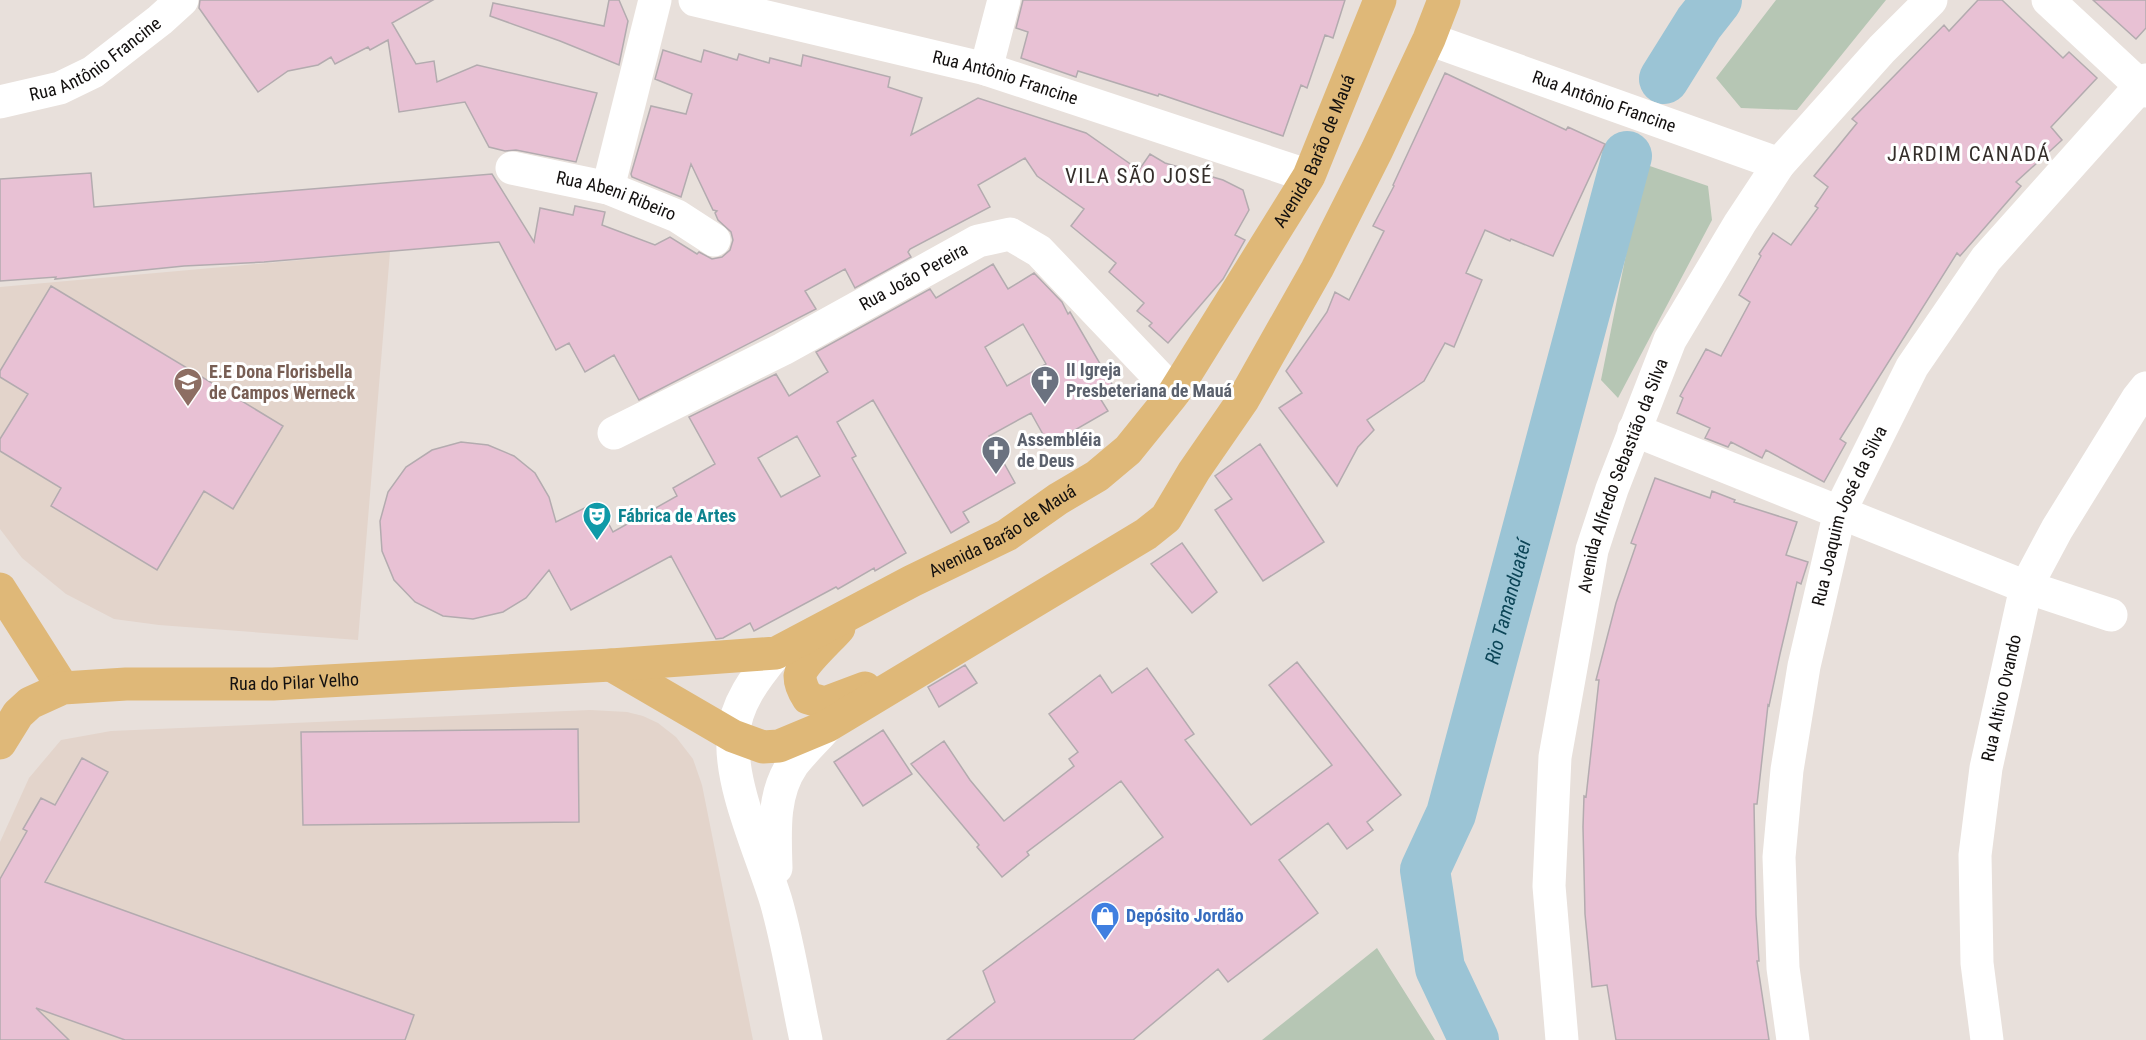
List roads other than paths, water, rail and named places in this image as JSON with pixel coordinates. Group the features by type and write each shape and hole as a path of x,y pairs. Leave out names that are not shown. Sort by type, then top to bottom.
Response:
{"main road":[{"name":"Avenida Barão de Mauá","path":"776,653 854,611 1007,535 1058,499 1097,476 1128,450 1174,393 1309,176 1380,0"},
{"name":"Avenida Barão de Mauá","path":"827,726 1146,534 1166,519 1194,471 1243,400 1317,269 1377,150 1429,39 1444,0"},
{"path":"0,588 63,688"},
{"path":"854,611 804,667 800,676 802,689 808,698 825,703 869,686 887,690"},
{"name":"Rua do Pilar Velho","path":"0,743 18,714 30,703 63,688 126,684 273,684 611,665 776,653"},
{"path":"611,665 733,736 763,747 779,746 827,726"}],"street":[{"name":"Rua Antônio Francine","path":"0,102 60,88 93,72 182,0"},
{"path":"608,188 655,0"},
{"name":"Rua Antônio Francine","path":"695,0 986,69 1309,176"},
{"path":"986,69 1004,0"},
{"name":"Avenida Alfredo Sebastião da Silva","path":"1562,1040 1549,886 1555,757 1592,550 1612,489 1670,340 1740,223 1779,164 1882,49 1931,0"},
{"path":"2048,0 2144,86"},
{"name":"Rua Antônio Francine","path":"1429,39 1779,164"},
{"name":"Rua Joaquim José da Silva","path":"1793,1040 1784,968 1779,857 1787,770 1804,666 1840,511 1912,367 1986,259 2144,86"},
{"name":"Rua Abeni Ribeiro","path":"512,168 608,188 677,216 714,240"},
{"name":"Rua João Pereira","path":"614,433 783,349 978,241 1010,234 1039,251 1174,393"},
{"name":"Rua Altivo Ovando","path":"1987,1040 1977,963 1975,855 1986,768 2026,586 2057,529 2146,388"},
{"path":"1634,430 2026,586 2111,615"},
{"name":"Avenida Barão de Mauá","path":"776,653 752,682 738,714 733,736 735,773 776,903 806,1040"},
{"name":"Avenida Barão de Mauá","path":"776,903 775,820 781,788 793,765 827,726"}],"waterway":[{"name":"Rio Tamanduateí","path":"1664,79 1699,23 1717,0"},
{"name":"Rio Tamanduateí","path":"1474,1040 1440,968 1425,870 1451,814 1627,156"}],"place":[{"name":"II Igreja Presbeteriana de Mauá","path":"1045,406"},
{"name":"E.E Dona Florisbella de Campos Werneck","path":"188,408"},
{"name":"Assembléia de Deus","path":"996,476"},
{"name":"Fábrica de Artes","path":"597,542"},
{"name":"Depósito Jordão","path":"1105,942"}],"district":[{"name":"JARDIM CANADÁ","path":"1969,154"},
{"name":"VILA SÃO JOSÉ","path":"1139,176"}]}
